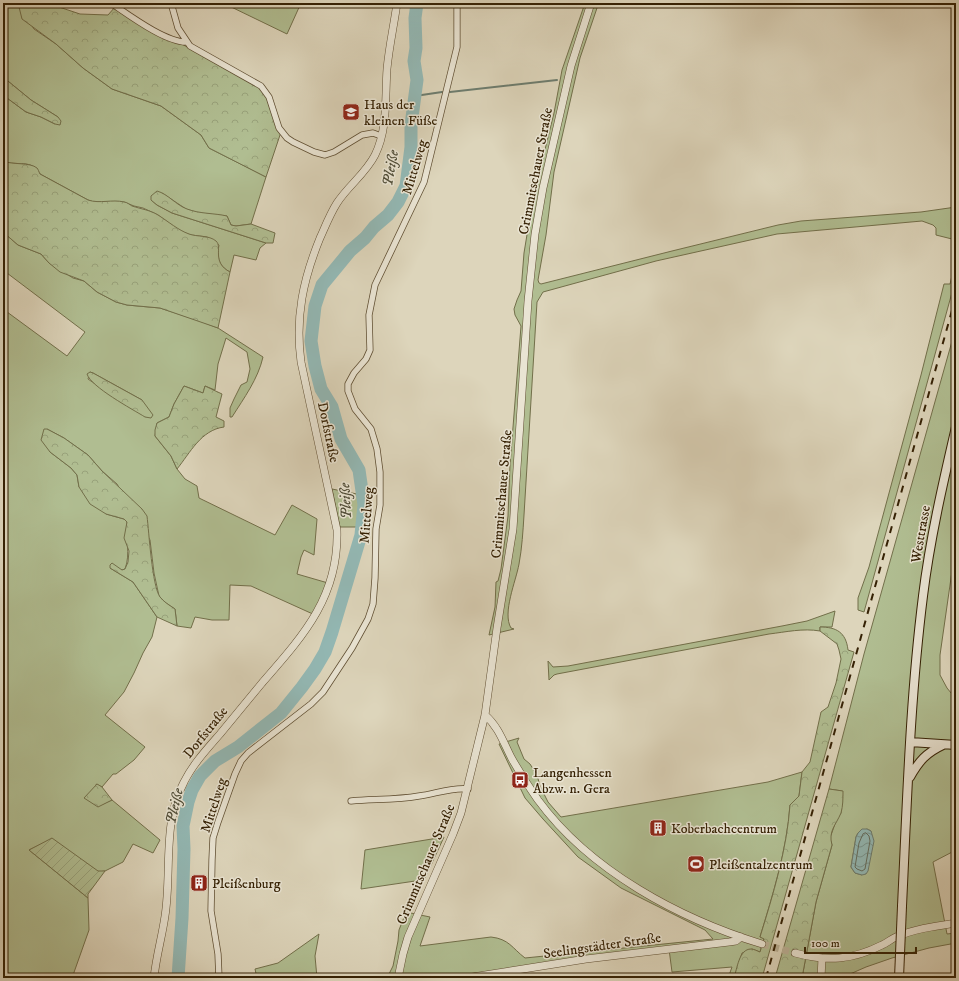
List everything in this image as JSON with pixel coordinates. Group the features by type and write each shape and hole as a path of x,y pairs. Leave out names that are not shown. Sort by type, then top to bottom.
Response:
{"main road":[{"name":"Westtrasse","path":"899,978 910,742 923,596 938,507 956,427"},
{"path":"910,742 956,745"},
{"path":"908,780 922,758 943,745"}],"street":[{"path":"111,3 144,25 175,41 186,42"},
{"path":"171,3 178,28 186,42 194,50 261,86 269,98 279,128 287,138 314,152 329,155 362,135 373,133 381,136"},
{"name":"Dorfstraße","path":"154,978 156,958 166,915 170,829 177,796 191,769 292,649 316,615 324,599 334,567 337,545 337,530 298,346 298,321 302,294 308,270 327,223 337,203 375,155 381,136 385,109 387,68 397,3"},
{"name":"Mittelweg","path":"219,978 218,954 211,911 213,838 235,774 241,761 248,753 311,704 323,692 352,648 368,618 372,604 375,578 376,529 380,505 380,472 377,449 372,429 355,409 348,390 348,384 354,373 366,359 370,350 369,315 375,285 424,182 458,47 457,3"},
{"name":"Crimmitschauer Straße","path":"398,978 408,938 454,834 468,790 485,716 513,529 528,300 535,234 543,188 566,85 591,3"},
{"path":"485,716 497,727 513,761 538,800 552,818 574,840 611,870 652,897 696,920 762,944"},
{"path":"351,801 397,799 456,789 468,790"},
{"path":"795,952 822,958 838,958 858,955 914,931 956,923"},
{"name":"Seelingstädter Straße","path":"466,978 586,959 729,942 741,937"},
{"path":"822,958 822,978"}],"green space":[{"path":"3,3 18,3 34,29 56,44 83,68 112,89 161,106 201,135 209,148 266,177 251,224 236,226 231,225 227,216 199,213 186,209 162,193 151,200 172,213 266,243 260,248 256,260 234,255 230,272 223,267 219,260 219,245 207,237 191,235 180,231 158,215 124,202 94,202 88,200 40,174 33,166 3,161 3,95 26,112 55,124 58,117 31,100 3,77"},
{"path":"18,3 51,3 80,14 108,15 115,7 263,89 281,132 266,177 209,148 201,135 161,106 112,89 83,68 56,44 22,19"},
{"path":"223,3 301,3 287,34"},
{"path":"585,3 601,3 597,8 580,58 554,172 546,235 538,280 539,283 541,284 778,225 801,221 921,212 956,207 956,240 936,235 936,228 933,225 922,221 777,234 656,261 543,292 537,302 522,546 519,564 510,597 508,614 511,628 514,629 489,635 495,607 496,582 498,581 501,569 508,516 510,465 521,326 515,315 514,309 521,291 524,253 533,198 554,113 562,70"},
{"path":"3,77 31,100 58,117 61,121 60,125 26,112 3,95"},
{"path":"3,161 34,166 40,174 88,200 97,202 126,202 132,206 155,213 185,232 192,235 210,238 216,241 218,244 218,255 221,264 230,272 218,328 160,308 127,305 116,302 97,292 84,281 60,272 41,254 18,245 3,232"},
{"path":"157,191 161,192 187,209 197,212 227,216 231,225 236,226 251,224 275,233 273,243 266,243 172,213 151,200 151,196"},
{"path":"3,232 18,245 41,254 49,263 73,278 84,281 97,292 116,302 127,305 160,308 197,320 218,328 263,357 258,373 250,388 232,417 230,417 230,408 241,385 247,382 250,369 247,352 226,338 218,364 215,390 205,386 203,393 184,386 169,417 157,423 155,436 171,456 177,469 185,479 197,486 199,498 275,535 292,505 317,519 314,555 304,550 297,574 328,583 315,615 251,586 230,585 229,620 212,620 195,617 191,628 177,626 175,609 159,596 154,573 150,540 117,484 102,471 88,455 64,438 47,429 50,452 71,468 77,475 79,487 106,514 124,519 127,522 128,557 125,569 110,568 133,582 157,617 152,637 124,692 105,715 145,747 134,760 116,774 113,774 102,787 96,784 103,804 112,800 160,840 153,853 133,844 123,862 105,871 98,872 52,839 29,850 88,898 89,930 72,978 3,978 3,309 67,356 85,332 3,270","holes":["90,372 142,400 123,403 88,379"]},
{"path":"956,259 956,278 864,612 858,610 858,598 869,567 944,284 950,284"},
{"path":"956,327 956,543 940,655 940,675 947,688 956,699 956,850 933,862 947,934 956,933 956,943 929,948 892,958 841,978 802,978 816,902 832,845 830,838 836,821 841,813 842,791 829,789 864,654","holes":["867,829 871,831 862,875 855,873 851,867 856,837 858,833"]},
{"path":"90,372 142,400 153,415 151,418 145,417 96,385 87,374"},
{"path":"184,386 203,393 205,386 222,394 216,417 224,421 224,427 216,429 202,437 177,469 171,456 155,436 155,430 157,423 169,417"},
{"path":"44,429 47,429 64,438 88,455 102,471 142,509 147,516 153,571 157,591 162,599 175,609 177,626 157,617 133,582 110,568 112,563 122,570 125,569 128,562 129,551 124,538 127,522 124,519 106,514 90,504 79,487 77,475 71,468 50,452 41,440"},
{"path":"332,489 357,494 360,504 359,527 340,527"},
{"path":"835,611 832,627 820,627 820,631 801,630 769,634 557,674 549,680 548,661 553,667 568,666 807,621"},
{"path":"820,627 831,628 839,632 845,639 848,650 854,652 762,978 734,978 739,960 744,952 751,949 760,952 764,939 760,937 783,855 790,805 799,796 802,772 810,762 821,712 828,707 836,683 841,659 839,650 837,644 820,631"},
{"name":"Pleißentalzentrum","path":"519,738 517,742 524,759 530,764 537,775 540,786 548,802 561,817 768,782 802,772 799,796 790,805 783,855 760,937 764,938 760,952 752,949 742,953 734,978 728,978 732,967 672,972 669,949 477,978 387,978 393,966 399,930 406,912 430,917 420,946 491,937 510,944 525,958 713,939 705,930 621,888 578,857 525,798 499,744"},
{"path":"97,784 102,787 112,800 98,807 84,798"},
{"path":"829,789 843,791 842,808 831,836 832,845 816,902 802,978 775,978"},
{"path":"444,837 425,878 422,880 361,889 365,850"},
{"path":"52,838 98,871 105,871 88,894 88,898 29,850"},
{"path":"319,934 315,956 317,978 257,978 255,969 278,963"}],"water":[{"path":"862,829 871,831 874,841 868,871 866,874 862,875 855,873 851,867 856,837"}],"waterway":[{"name":"Pleiße","path":"178,978 182,918 184,849 183,826 192,790 200,776 215,761 238,747 281,713 315,669 325,652 332,632 361,535 364,505 359,470 341,439 332,407 321,389 311,341 315,306 322,285 350,251 388,215 398,202 406,186 411,147 411,125 417,80 414,61 416,48 415,18 417,3"},
{"path":"450,92 557,80"},
{"path":"415,96 442,92"}],"tunnel":[{"path":"762,944 795,953"}],"railway":[{"path":"766,978 956,296"}],"place":[{"name":"Haus der kleinen Füße","path":"351,112"},
{"name":"Langenhessen Abzw. n. Gera","path":"520,780"},
{"name":"Koberbachcentrum","path":"658,828"},
{"name":"Pleißentalzentrum","path":"696,864"},
{"name":"Pleißenburg","path":"199,883"}]}
